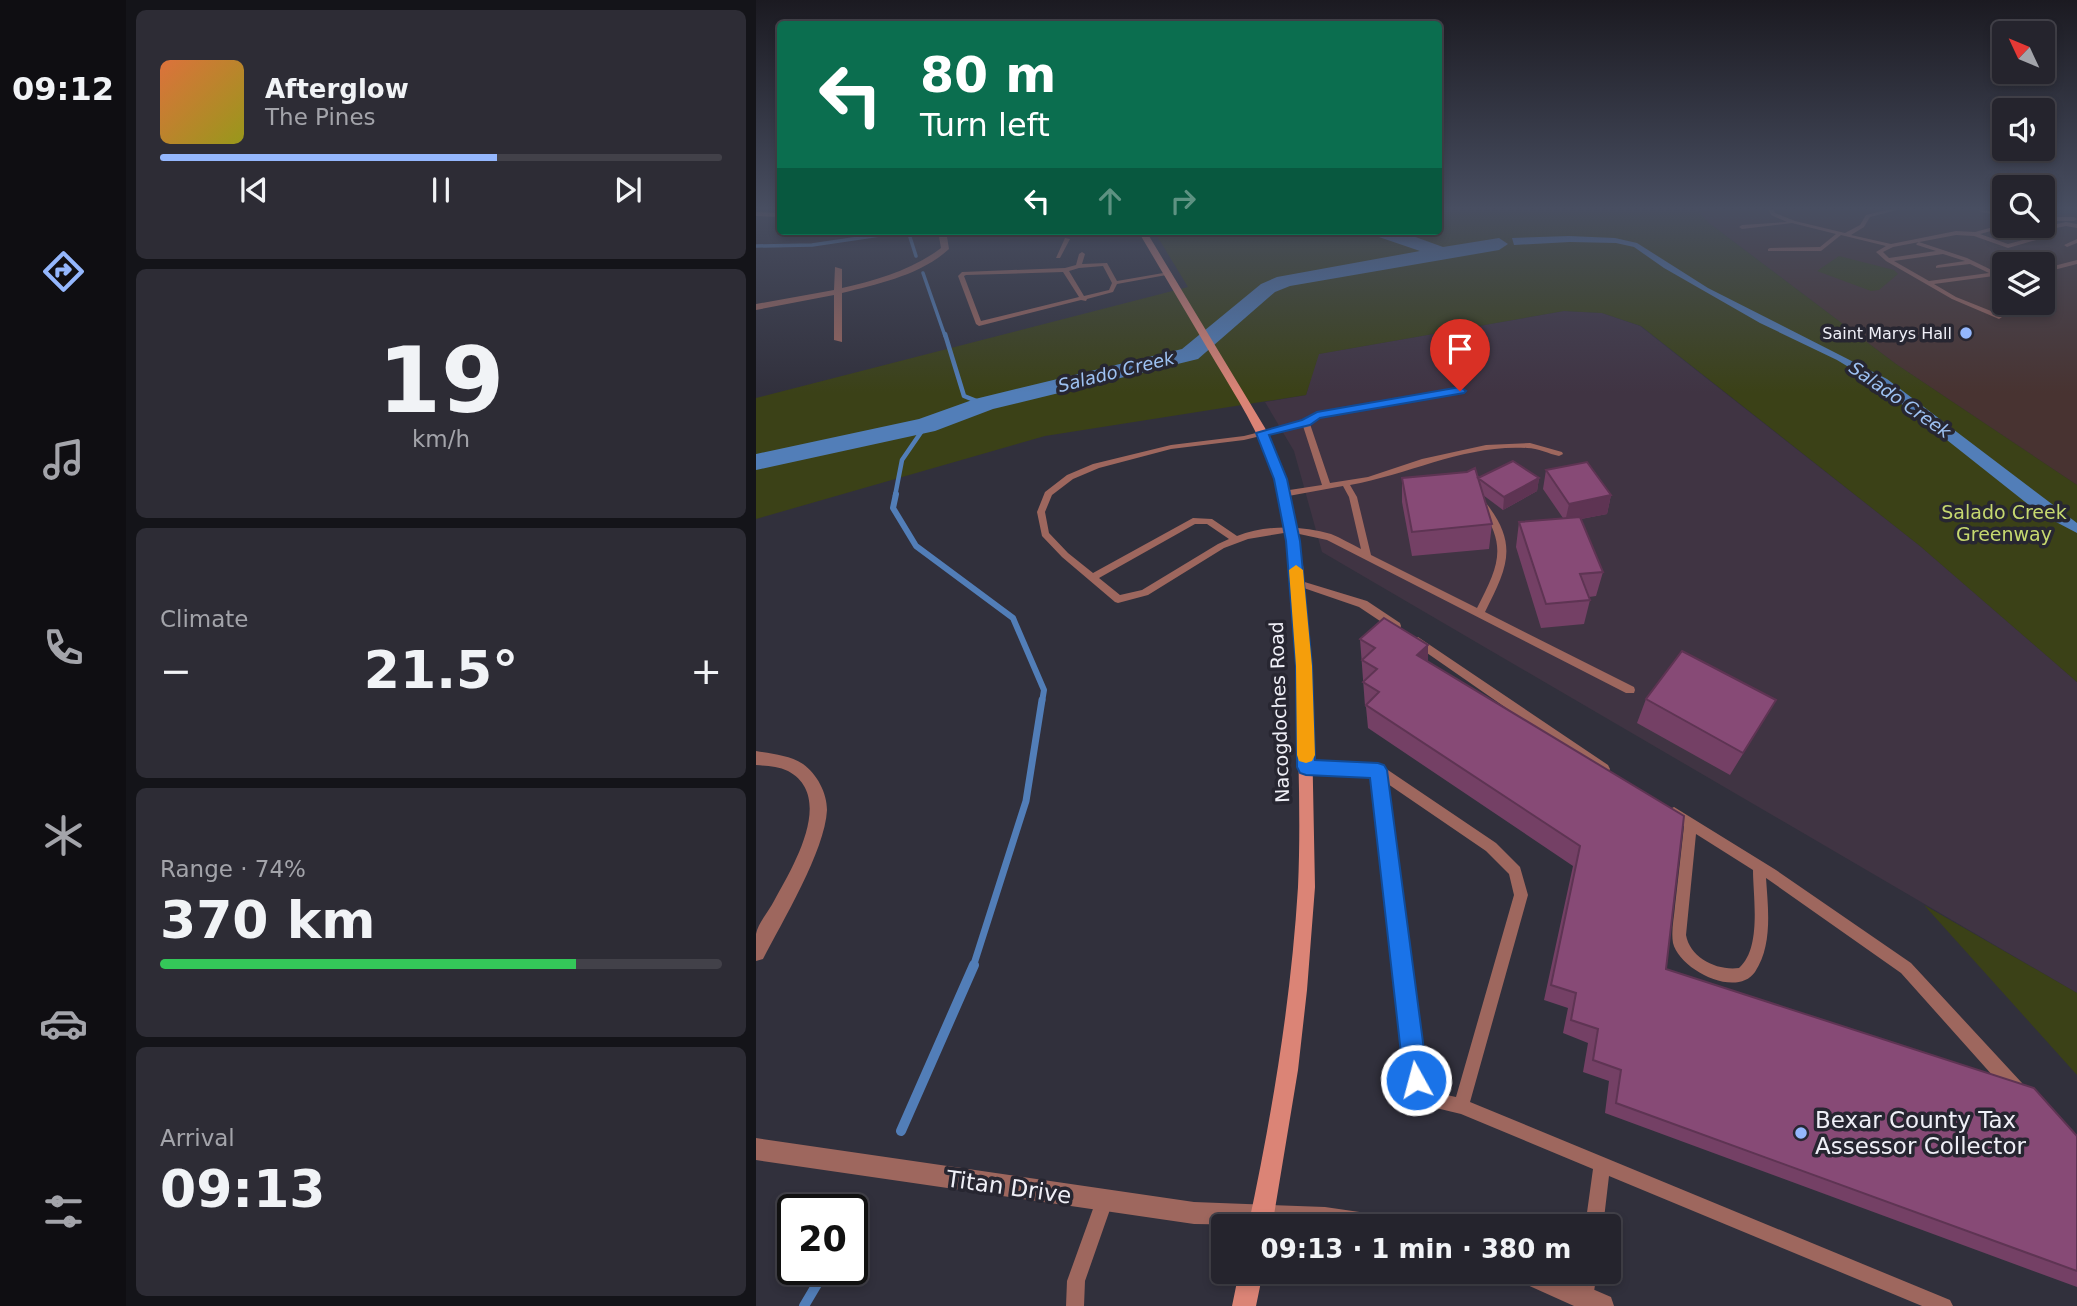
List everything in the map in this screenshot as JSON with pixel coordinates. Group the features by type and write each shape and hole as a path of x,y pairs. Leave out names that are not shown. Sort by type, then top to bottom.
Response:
{"main road":[{"name":"Nacogdoches Road","path":"1167,271 1271,452 1283,494 1298,583 1304,666 1305,911 1287,1082 1263,1214"},
{"path":"1244,1306 1249,1284"}],"street":[{"path":"838,271 839,340"},
{"path":"756,307 838,291 902,271"},
{"path":"756,758 797,768 806,776 817,795 819,814 803,860 756,952"},
{"name":"Titan Drive","path":"756,1149 1211,1215"},
{"path":"1552,1284 1593,1302"}],"lane":[{"path":"1033,271 964,273 961,276 979,324 1084,300 1111,291 1115,283"},
{"path":"1066,271 1084,300"},
{"path":"1109,271 1115,283"},
{"path":"1907,271 1992,313"},
{"path":"1115,283 1169,274"},
{"path":"1928,283 1992,274"},
{"path":"1460,391 1317,416 1306,423 1262,433 1171,447 1096,466 1070,477 1048,494 1041,512 1045,534 1065,555 1118,599 1145,593 1246,536 1290,529 1329,537 1630,690"},
{"path":"1306,423 1327,487"},
{"path":"1283,494 1345,483 1486,447 1530,445 1559,454"},
{"path":"1345,483 1353,497 1367,556"},
{"path":"1480,613 1499,574 1504,547 1494,516 1483,505"},
{"path":"1093,577 1193,521 1209,521 1236,540"},
{"path":"1298,583 1363,604 1615,777"},
{"path":"1306,767 1378,770 1491,847 1515,871 1521,895 1461,1106"},
{"path":"1378,770 1416,1080 1438,1101 1461,1106 1944,1306"},
{"path":"1658,804 1759,867 1906,968 2027,1102"},
{"path":"1690,824 1679,935 1682,949 1692,961 1725,974 1738,976 1748,971 1756,957 1760,934 1759,867"},
{"path":"1596,1214 1602,1164"},
{"path":"1075,1306 1076,1281 1104,1201"},
{"path":"1590,1284 1593,1302"}],"shaded area":[{"path":"1773,271 1992,271 1992,315 2055,315 2055,271 2077,271 2077,485 1896,364"},
{"path":"1564,311 1602,313 1640,326 1920,546 2077,682 2077,993 1322,552 1294,451 1265,402 1306,395 1318,354"}],"green space":[{"name":"Salado Creek Greenway","path":"1178,271 1773,271 1896,364 2077,485 2077,682 1920,546 1641,326 1602,313 1564,311 1319,354 1306,395 1045,436 756,519 756,398 1188,287"},
{"path":"1817,271 1895,271 1898,274 1879,290 1871,291"},
{"path":"1924,905 2077,993 2077,1075"}],"water":[{"path":"1669,271 1681,271 1708,288 1887,379 2077,523 2077,533 2039,513 1875,383 1837,360 1760,323"}],"building":[{"path":"1513,461 1539,478 1504,497 1478,478"},
{"path":"1587,462 1611,495 1569,504 1546,470"},
{"path":"1475,468 1492,524 1412,532 1402,478 1467,472"},
{"path":"1580,517 1603,572 1580,574 1590,600 1546,604 1519,522"},
{"path":"1384,618 1428,645 1417,655 1684,816 1666,969 2034,1088 2077,1136 2077,1271 1616,1103 1621,1070 1593,1060 1598,1029 1571,1020 1576,993 1551,985 1580,846 1366,705 1379,692 1363,682 1377,669 1362,660 1375,648 1360,639"},
{"path":"1682,651 1776,700 1743,753 1646,699"}],"waterway":[{"name":"Salado Creek","path":"756,462 926,425 984,404 1190,354 1268,288 1284,281 1335,271"},
{"path":"923,273 945,336"},
{"path":"945,334 964,396 984,404"},
{"path":"895,496 902,460 926,425"},
{"path":"896,494 893,508 916,546 1013,618 1044,690 1042,702"},
{"path":"973,967 1026,801 1042,700"},
{"path":"901,1131 974,965"},
{"path":"804,1306 816,1285"}],"slow traffic":[{"path":"1296,570 1304,666 1306,755"}],"place":[{"name":"Saint Marys Hall","path":"1966,333"},
{"name":"Bexar County Tax Assessor Collector","path":"1801,1133"}],"route":[{"path":"1416,1080 1378,770 1306,767 1304,666 1293,541 1280,479 1262,433 1306,423 1317,416 1460,391"}]}
